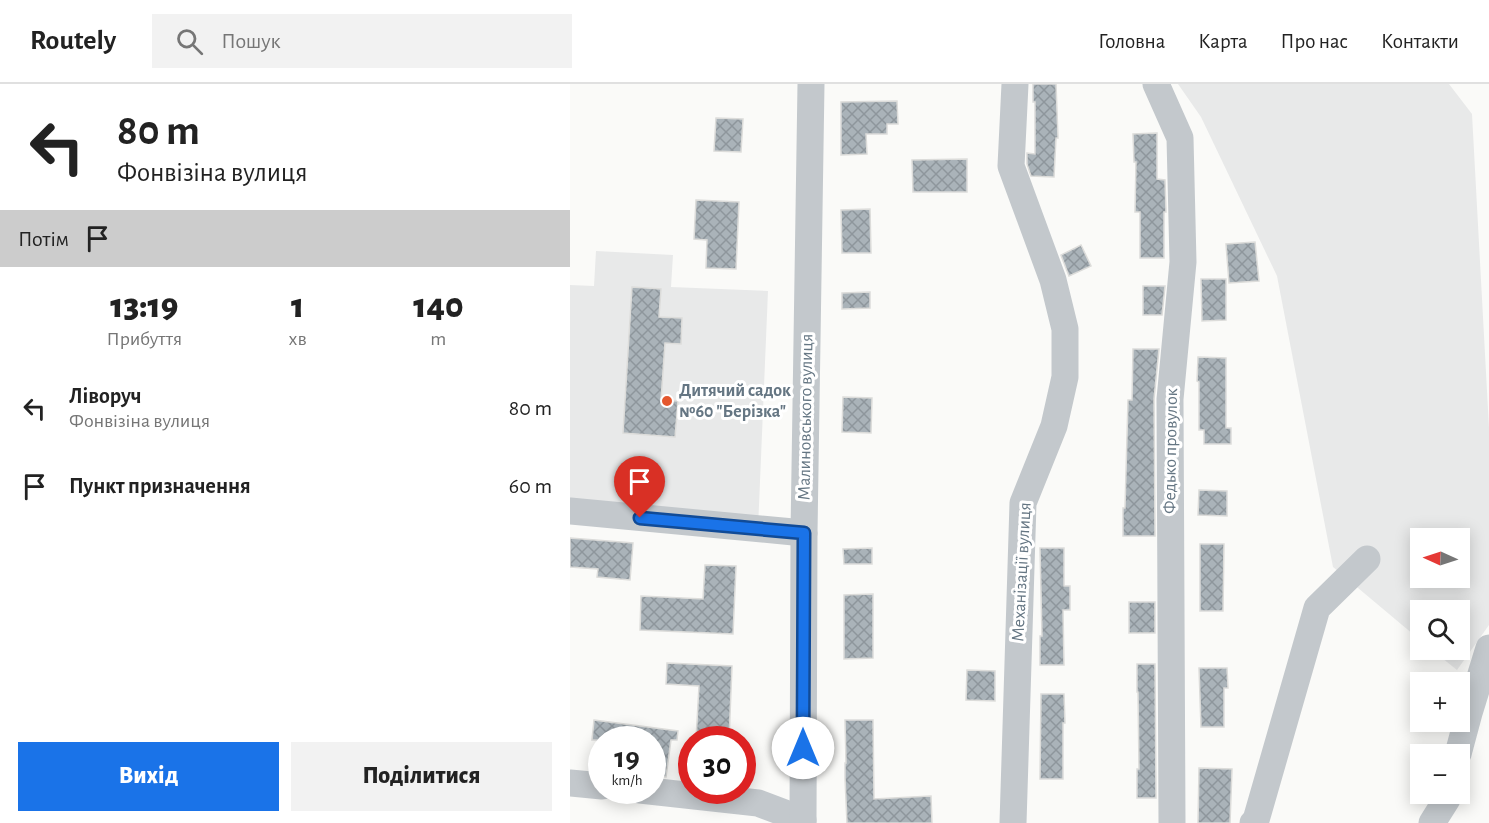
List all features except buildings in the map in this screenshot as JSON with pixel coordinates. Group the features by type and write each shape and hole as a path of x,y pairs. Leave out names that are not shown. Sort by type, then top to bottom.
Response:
{"street":[{"name":"Малиновського вулиця","path":"803,821 804,533 811,84"},
{"name":"Механізації вулиця","path":"1013,823 1023,503 1053,426 1065,377 1065,329 1053,280 1011,165 1015,84"},
{"name":"Федько провулок","path":"1156,84 1180,138 1183,262 1170,399 1172,823"},
{"path":"570,511 804,533"},
{"path":"1259,822 1317,608 1367,559"},
{"path":"1460,744 1489,648"},
{"path":"570,783 588,785"},
{"path":"666,793 758,803 803,821"},
{"path":"1432,823 1444,804"}],"shaded area":[{"path":"1178,84 1449,84 1472,114 1489,428 1489,625 1470,652 1470,600 1410,600 1410,632 1333,567 1277,276 1201,117"},
{"name":"Дитячий садок №60 \"Берізка\"","path":"596,251 673,255 671,287 768,291 758,529 570,511 570,285 594,286"},
{"path":"1444,660 1464,660 1457,670"}],"place":[{"name":"Дитячий садок №60 \"Берізка\"","path":"667,401"}],"route":[{"path":"640,518 804,533 803,748"}]}
